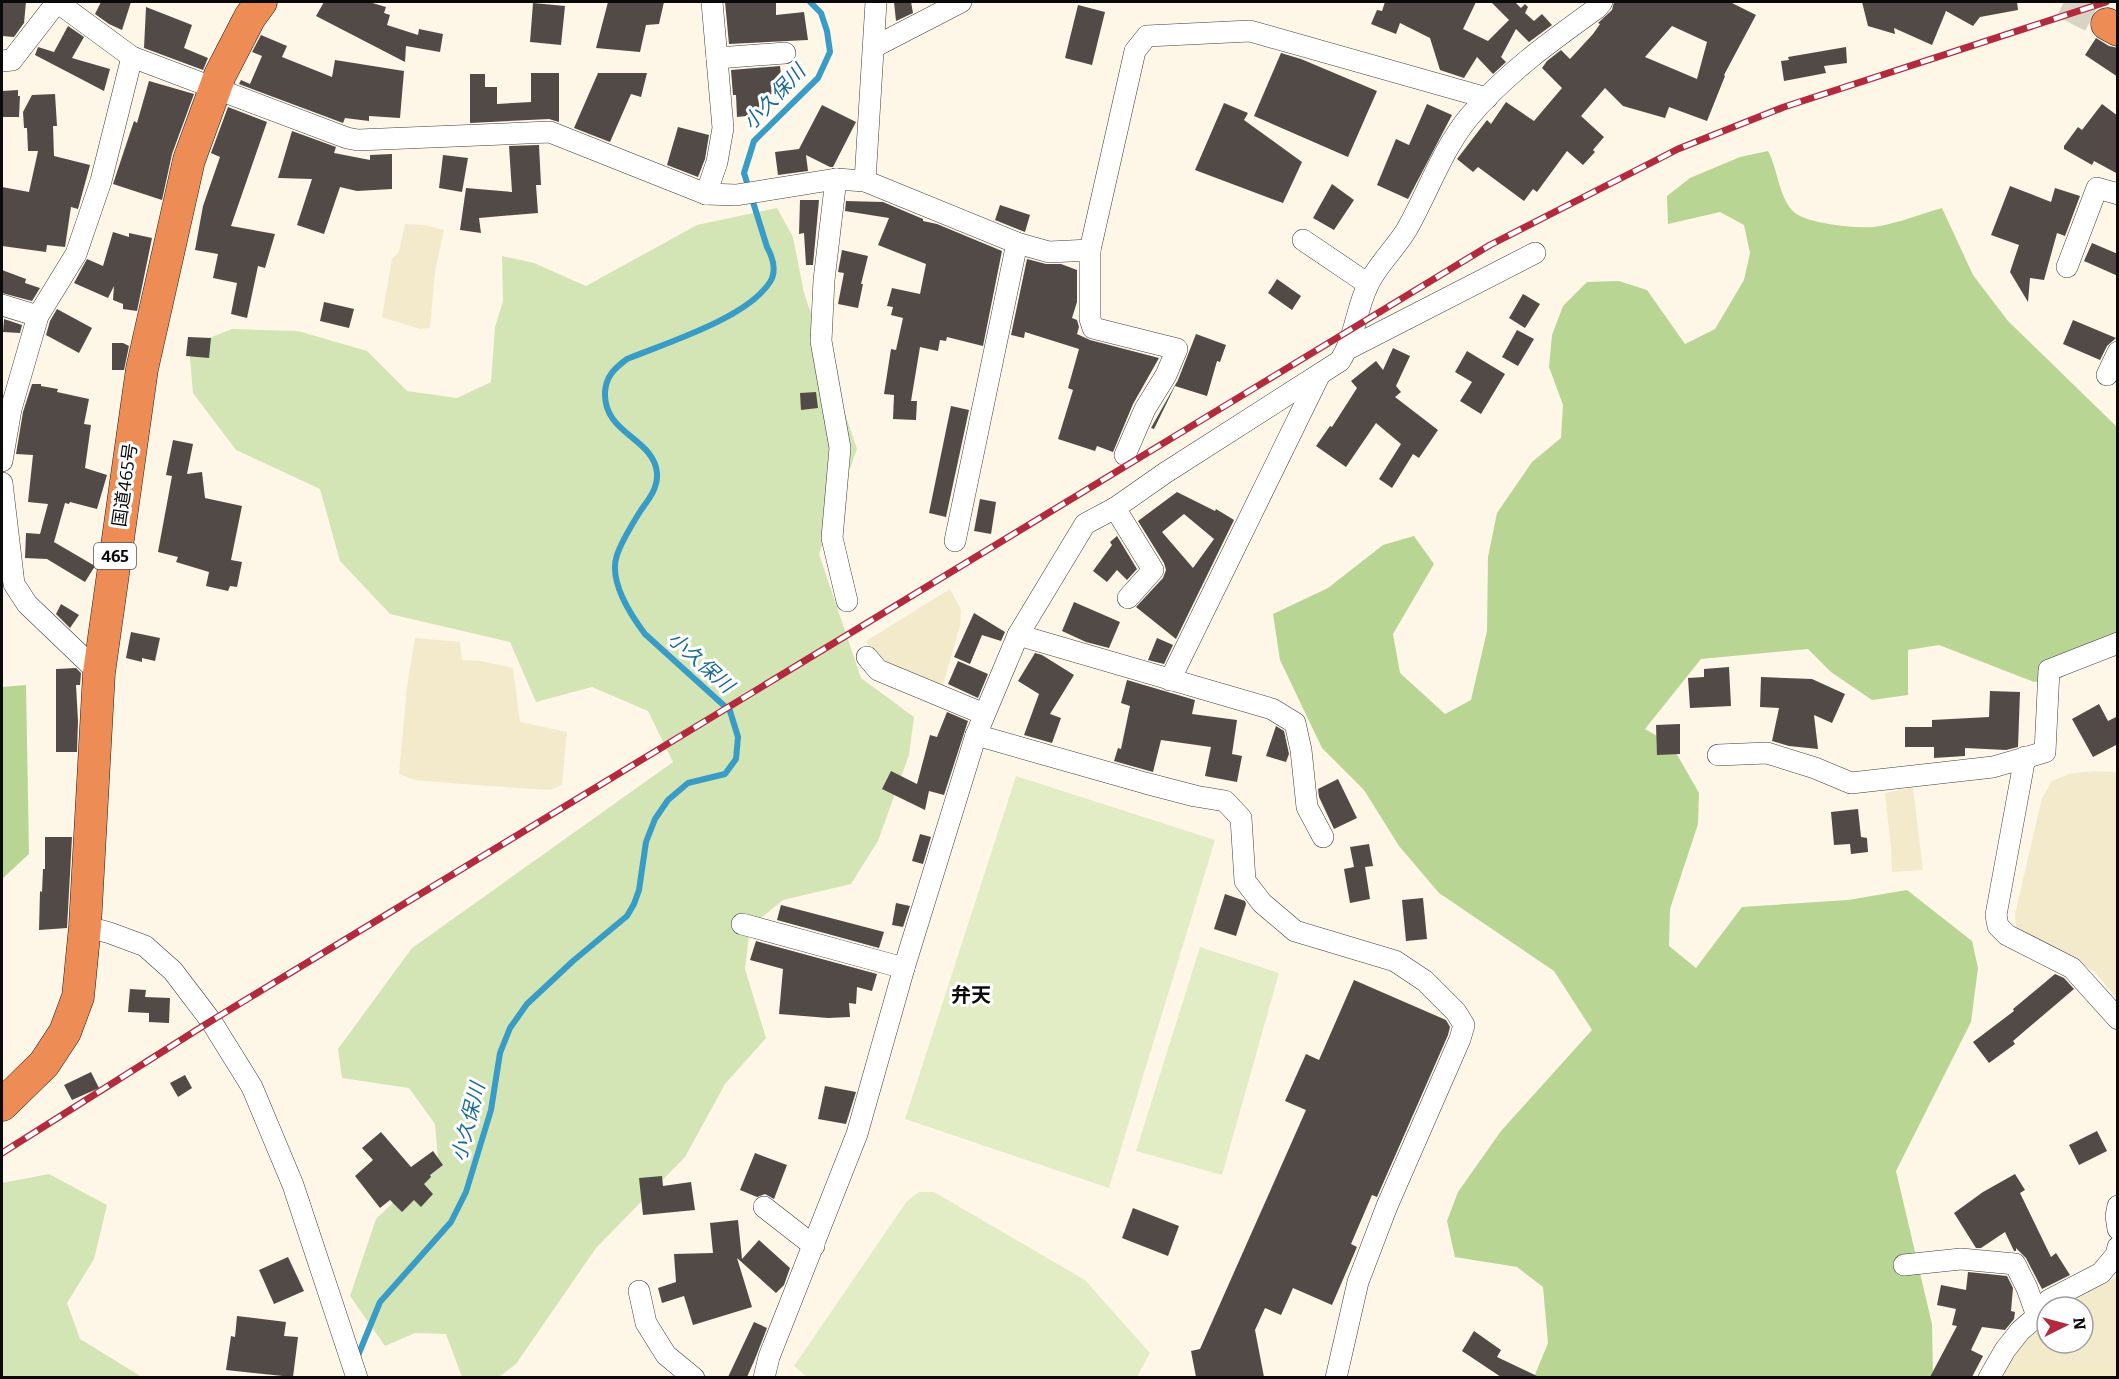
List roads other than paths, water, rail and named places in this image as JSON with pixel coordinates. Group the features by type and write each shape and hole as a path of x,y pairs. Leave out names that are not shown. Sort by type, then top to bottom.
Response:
{"highway":[{"name":"国道465号","path":"2,1105 44,1064 65,1032 78,997 85,926 99,673 142,369 189,160 214,89 237,42 261,2"}],"street":[{"path":"2,61 12,60 57,2 132,57 347,138 358,140 550,132 706,194 736,195 836,178 866,181 1017,243 1049,252 1090,250"},
{"path":"706,194 717,162 723,128 712,2"},
{"path":"866,181 876,2"},
{"path":"874,47 961,2"},
{"path":"764,1377 769,1357 857,1134 904,968 976,735 1018,635 1085,524 1115,508 1165,473 1340,362 1347,349 1368,284 1406,230 1437,167 1468,118 1504,80 1546,44 1597,8 1602,2"},
{"path":"1125,455 1145,409 1166,375 1177,349 1093,328 1090,319 1090,250 1135,51 1147,36 1250,32 1487,98"},
{"path":"717,58 784,53"},
{"path":"2,461 10,409 38,316 76,254 101,181 132,57"},
{"path":"836,178 824,280 821,341 840,448 832,538 847,601"},
{"path":"2067,267 2097,188 2118,194"},
{"path":"1303,240 1368,284"},
{"path":"955,541 1017,243"},
{"path":"1347,349 1535,253"},
{"path":"2,305 38,316"},
{"path":"2107,375 2118,352"},
{"path":"1170,680 1319,375"},
{"path":"2,483 14,584 27,604 99,673"},
{"path":"1115,508 1153,570 1128,598"},
{"path":"1018,635 1272,709 1295,723 1301,750 1307,807 1323,837"},
{"path":"1718,755 1767,753 1815,768 1851,783 1993,767 2045,752 2049,670 2118,643"},
{"path":"867,657 878,670 984,714"},
{"path":"976,735 1145,783 1225,801 1241,818 1245,881 1262,903 1295,931 1395,961 1425,981 1456,1012 1464,1025 1460,1040 1387,1206 1358,1282 1336,1377"},
{"path":"2025,757 1996,915 1998,926 2007,936 2072,968 2118,1019"},
{"path":"742,924 904,968"},
{"path":"85,926 144,946 173,971 211,1022 252,1087 293,1185 357,1377"},
{"path":"2118,1206 2116,1216 2118,1229"},
{"path":"764,1207 814,1246"},
{"path":"2059,1295 2101,1273 2116,1255 2118,1247"},
{"path":"1904,1264 1961,1259 2015,1264 2035,1310"},
{"path":"639,1291 645,1323 666,1355 694,1377"},
{"path":"1989,1377 2013,1340 2035,1318"}],"waterway":[{"name":"小久保川","path":"357,1358 380,1302 451,1222 466,1192 491,1110 500,1053 510,1028 527,1004 573,961 627,916 639,890 646,842 655,819 668,800 688,783 725,774 736,759 738,737 730,711 645,634 627,607 618,586 615,576 617,555 652,493 657,473 654,461 647,451 612,417 607,406 605,392 607,381 612,373 627,359 725,318 759,295 770,282 774,269 772,260 744,173 754,141 818,78 830,52 821,13 810,2"}],"tunnel":[{"path":"2064,2 2107,24"}],"railway":[{"path":"2,1153 211,1021 1490,245 1678,149 1784,107 2106,2"}],"district":[{"name":"弁天","path":"971,995"}]}
